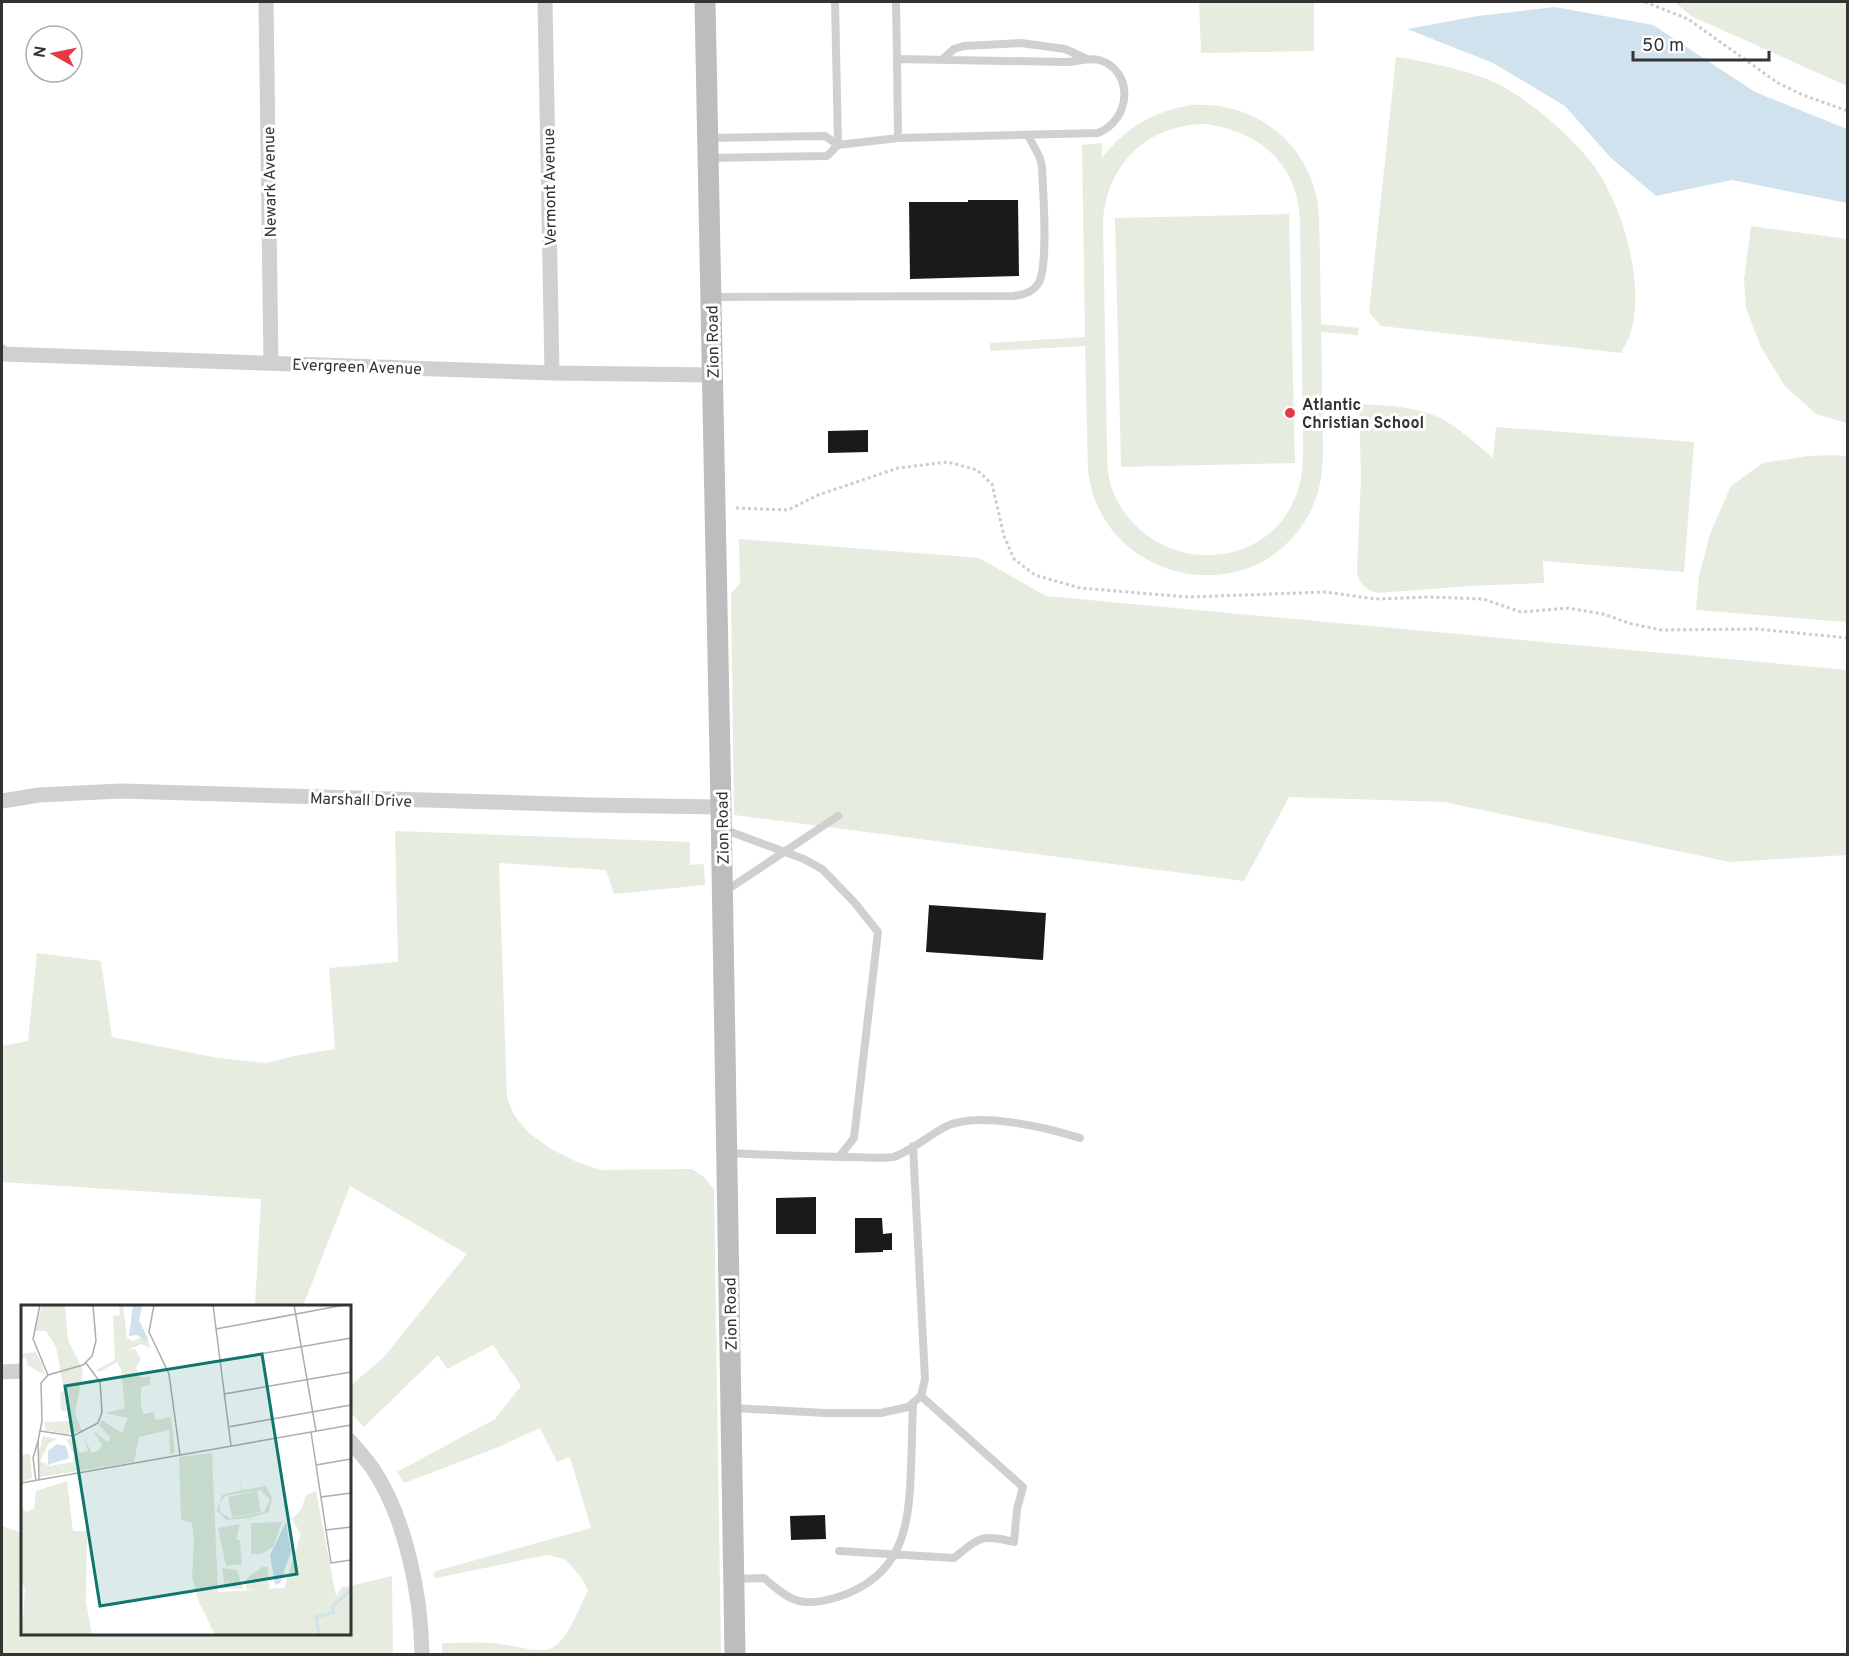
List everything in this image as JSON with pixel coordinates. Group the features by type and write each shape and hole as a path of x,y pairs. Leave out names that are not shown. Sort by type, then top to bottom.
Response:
{"street":[{"name":"Newark Avenue","path":"266,2 271,363"},
{"name":"Vermont Avenue","path":"545,2 552,373"},
{"name":"Zion Road","path":"705,2 728,1153 735,1654"},
{"name":"Evergreen Avenue","path":"2,353 552,373 713,375"},
{"name":"Marshall Drive","path":"2,801 57,793 120,791 721,807"},
{"path":"2,1372 21,1371"},
{"path":"351,1442 365,1458 381,1483 406,1548 414,1577 422,1654"}],"lane":[{"path":"835,2 838,145"},
{"path":"896,2 898,138"},
{"path":"708,148 827,156 838,145 898,138 1098,133 1109,127 1120,116 1125,95 1119,76 1104,62 1087,59 1065,49 1021,43 964,46 954,49 943,59"},
{"path":"897,59 1066,62 1087,59"},
{"path":"711,298 1014,296 1031,291 1038,285 1043,272 1042,179 1040,158 1028,135"},
{"path":"708,148 825,136 838,145"},
{"path":"723,892 838,816"},
{"path":"722,828 813,863 822,869 854,902 878,933 854,1138 839,1157"},
{"path":"728,1153 839,1157 895,1156 947,1125 968,1121 1027,1124 1080,1138"},
{"path":"732,1408 864,1414 890,1412 913,1404 921,1396 925,1378 913,1146"},
{"path":"839,1551 954,1558 974,1542 985,1537 1014,1542 1017,1509 1023,1487 921,1396"},
{"path":"734,1580 764,1578 782,1595 790,1599 820,1601 841,1596 855,1589 885,1568 902,1539 909,1508 913,1404"}],"path":[{"path":"1645,2 1688,19 1779,83 1803,95 1848,111"},
{"path":"736,508 788,510 818,495 898,468 948,462 977,470 992,484 1004,536 1014,559 1035,575 1080,588 1189,597 1326,592 1375,599 1430,597 1483,599 1521,612 1568,608 1603,614 1632,624 1662,630 1757,629 1848,638"}],"shaded area":[{"path":"1199,2 1314,2 1314,51 1201,53"},
{"path":"1675,2 1847,2 1847,86 1691,16"},
{"path":"1396,57 1458,70 1494,82 1539,111 1569,137 1593,165 1611,195 1618,213 1634,274 1634,313 1630,335 1621,353 1381,326 1369,312"},
{"path":"1192,105 1214,105 1235,110 1255,117 1288,142 1301,158 1311,178 1317,199 1321,324 1359,328 1358,335 1321,332 1323,462 1320,485 1312,508 1288,542 1257,564 1222,574 1186,573 1151,562 1121,540 1099,510 1088,470 1085,346 990,351 990,343 1085,337 1082,145 1102,143 1102,158 1131,129 1153,116","holes":["1206,124 1243,134 1272,154 1292,182 1297,200 1300,220 1303,462 1298,490 1284,518 1264,538 1239,550 1211,555 1183,552 1157,542 1134,524 1116,498 1111,486 1107,455 1103,223 1106,202 1121,166 1148,140 1165,131 1185,126"]},
{"path":"1289,214 1295,463 1121,467 1115,218"},
{"path":"1751,226 1847,239 1847,423 1816,414 1785,386 1761,347 1746,308 1744,280"},
{"path":"1359,404 1406,408 1433,415 1456,428 1493,458 1496,427 1694,442 1684,572 1543,561 1544,583 1378,593 1370,590 1361,583 1357,572 1361,477"},
{"path":"1808,456 1847,457 1847,622 1696,610 1699,576 1710,534 1731,486 1763,463"},
{"path":"739,539 979,558 1046,596 1847,670 1847,855 1730,862 1444,802 1289,797 1244,881 734,815 731,594 740,583"},
{"path":"395,831 690,842 690,865 704,864 705,885 614,894 606,870 499,863 507,1098 514,1115 528,1132 551,1149 575,1161 600,1170 692,1169 705,1178 714,1190 721,1654 442,1654 442,1643 493,1643 539,1650 552,1648 568,1631 588,1590 580,1576 565,1559 547,1555 434,1577 433,1574 436,1571 591,1528 570,1457 557,1462 540,1428 496,1448 404,1483 397,1472 495,1419 521,1386 493,1345 447,1369 438,1355 364,1427 351,1413 351,1385 384,1357 467,1254 350,1186 303,1305 255,1305 261,1199 2,1182 2,1046 28,1041 37,953 101,961 112,1037 218,1058 266,1063 335,1049 329,968 398,962"},
{"path":"2,1526 21,1533 21,1635 351,1635 351,1586 392,1576 393,1654 2,1654"}],"water":[{"path":"1555,7 1653,25 1755,92 1847,129 1847,203 1732,180 1656,196 1610,157 1565,106 1493,63 1407,29 1478,16"}],"building":[{"path":"968,200 1018,200 1019,276 910,279 909,202 968,202"},
{"path":"868,430 868,452 828,453 828,431"},
{"path":"929,905 1046,913 1043,960 926,952"},
{"path":"816,1197 816,1234 776,1234 776,1198"},
{"path":"855,1218 882,1218 883,1234 892,1233 892,1250 855,1253"},
{"path":"825,1515 826,1539 791,1540 790,1516"}],"place":[{"name":"Atlantic Christian School","path":"1290,413"}]}
